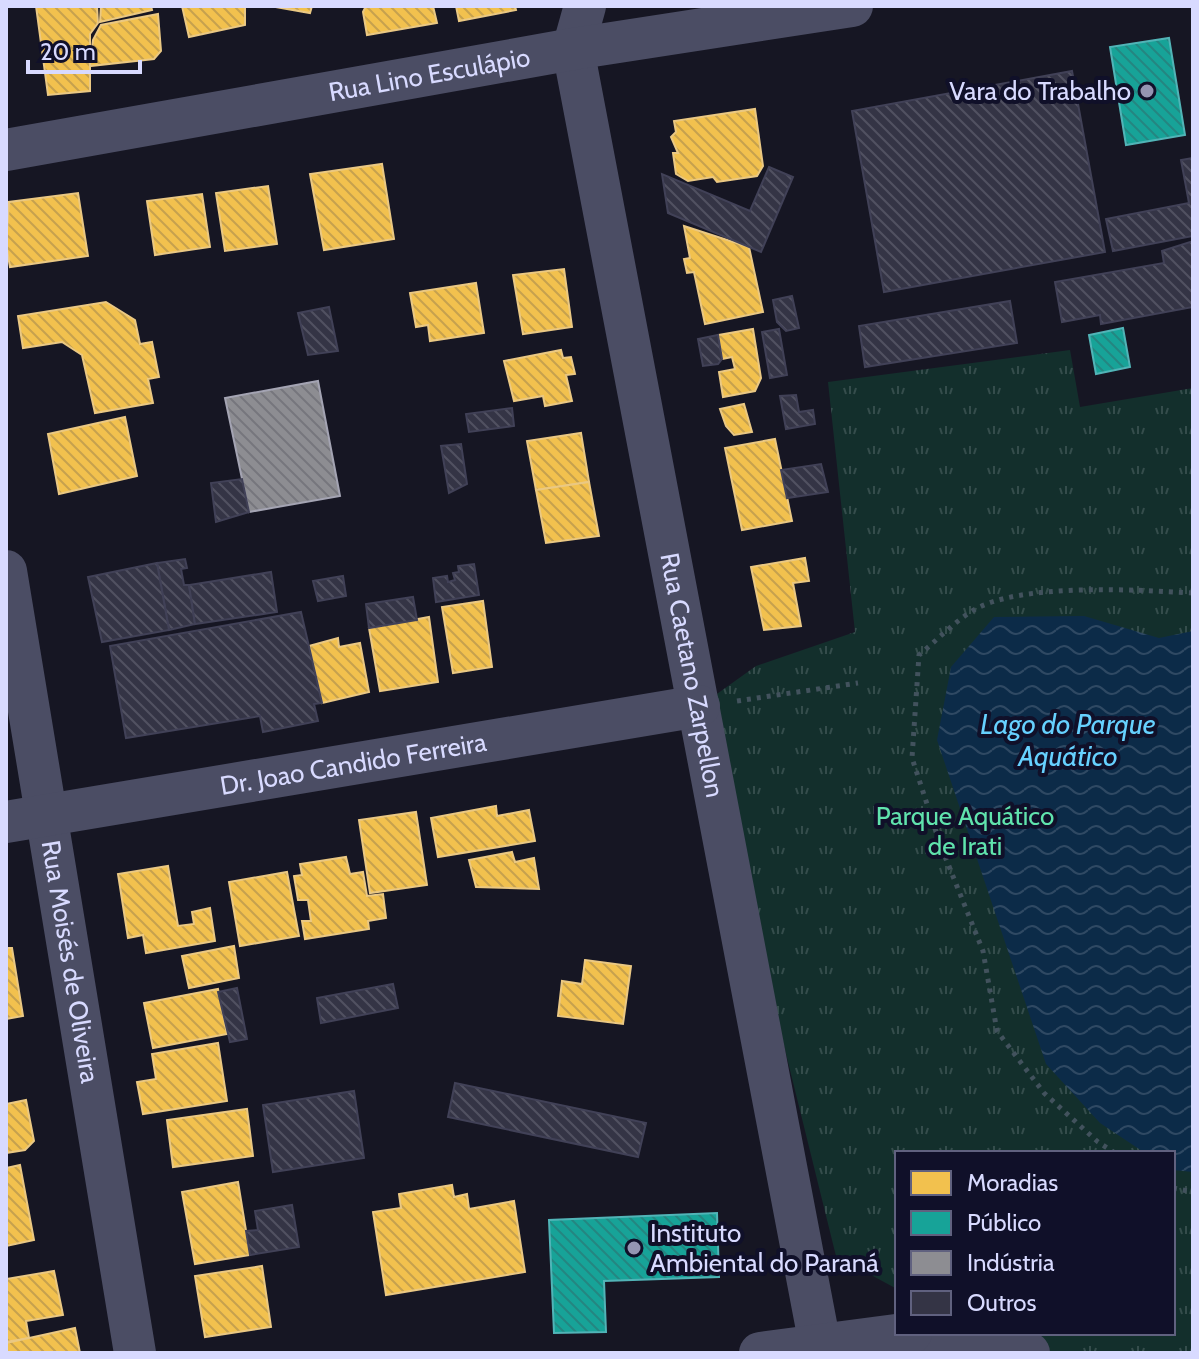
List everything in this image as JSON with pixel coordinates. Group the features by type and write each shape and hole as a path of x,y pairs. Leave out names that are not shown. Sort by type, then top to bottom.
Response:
{"street":[{"name":"Rua Caetano Zarpellon","path":"585,6 573,49 820,1345"},
{"name":"Rua Lino Esculápio","path":"6,150 573,49 852,6"},
{"name":"Rua Moisés de Oliveira","path":"6,571 135,1353"},
{"name":"Dr. Joao Candido Ferreira","path":"6,822 699,706"},
{"path":"760,1353 896,1335"},
{"path":"954,1335 983,1337 1029,1353"}],"path":[{"path":"1112,1151 1044,1093 997,1031 983,951 940,844 912,758 919,655 973,610 1032,593 1122,589 1193,593"},
{"path":"699,706 858,683"}],"green space":[{"name":"Parque Aquático de Irati","path":"1070,350 1080,407 1193,388 1193,1353 1045,1353 1000,1335 1175,1335 1175,1151 895,1151 895,1288 836,1256 700,706 756,666 855,632 828,382"}],"water":[{"name":"Lago do Parque Aquático","path":"1084,616 1159,638 1193,631 1193,1172 1175,1170 1175,1151 1142,1151 1100,1123 1046,1064 937,740 951,667 994,617"}],"building: Moradias":[{"path":"36,6 97,6 98,23 90,34 90,91 48,95"},
{"path":"101,6 151,6 152,10 100,22"},
{"path":"182,6 245,6 245,25 189,37"},
{"path":"270,6 312,6 310,13"},
{"path":"366,6 433,6 437,23 367,35 363,12"},
{"path":"456,6 515,6 516,10 459,21"},
{"path":"158,14 161,51 154,59 90,66 93,40 101,25"},
{"path":"755,109 763,166 757,176 717,182 713,177 688,181 676,174 673,153 678,153 671,137 676,132 674,121"},
{"path":"382,164 394,239 324,250 310,174"},
{"path":"268,186 277,244 225,251 216,193"},
{"path":"78,193 88,256 10,267 6,244 9,202"},
{"path":"202,194 210,247 155,255 147,201"},
{"path":"684,226 749,247 763,312 705,324 694,272 687,273 684,259 690,258"},
{"path":"564,269 572,327 523,334 513,275"},
{"path":"476,283 484,333 430,341 428,325 416,327 410,293"},
{"path":"106,302 135,320 140,344 152,342 159,377 148,379 153,403 95,413 82,355 62,342 23,348 18,316"},
{"path":"753,329 761,378 755,391 723,397 719,372 735,369 732,357 722,359 718,335"},
{"path":"561,350 563,358 571,357 575,374 566,375 572,401 545,406 543,396 514,401 504,361"},
{"path":"744,404 752,432 734,435 726,426 720,409"},
{"path":"125,417 137,476 59,494 48,434"},
{"path":"581,433 589,482 536,490 527,441"},
{"path":"775,439 792,521 742,530 725,448"},
{"path":"589,482 599,536 546,543 536,490"},
{"path":"805,558 809,581 793,583 801,626 764,630 751,567"},
{"path":"483,601 492,667 453,673 442,607"},
{"path":"429,617 438,682 380,691 369,628"},
{"path":"338,638 339,647 360,643 369,692 322,703 309,646"},
{"path":"496,806 497,816 529,810 535,841 438,857 431,818"},
{"path":"416,812 427,885 370,893 359,820"},
{"path":"512,852 515,862 534,858 539,889 476,887 469,860"},
{"path":"346,857 350,874 363,872 367,896 383,894 386,918 368,921 369,929 305,939 302,921 311,921 308,900 298,900 294,876 302,875 300,864"},
{"path":"168,866 178,926 194,924 192,912 210,908 215,941 146,953 143,935 128,938 118,874"},
{"path":"287,872 299,936 240,946 229,882"},
{"path":"234,946 239,978 189,988 182,956"},
{"path":"6,948 12,948 23,1016 6,1019"},
{"path":"585,960 631,966 623,1024 558,1016 562,981 582,984"},
{"path":"218,989 227,1034 153,1048 144,1003"},
{"path":"218,1043 227,1101 143,1114 137,1082 156,1079 152,1054"},
{"path":"26,1100 34,1141 25,1150 6,1153 6,1104"},
{"path":"247,1109 253,1156 173,1167 167,1120"},
{"path":"20,1165 34,1240 6,1246 6,1168"},
{"path":"238,1182 250,1255 195,1264 182,1192"},
{"path":"452,1185 454,1197 467,1194 469,1209 514,1201 525,1272 386,1295 373,1212 401,1208 399,1194"},
{"path":"262,1266 271,1327 205,1337 195,1276"},
{"path":"54,1271 63,1315 26,1321 29,1338 6,1342 6,1279"},
{"path":"75,1328 80,1353 6,1353 6,1343"}],"building: Público":[{"name":"Vara do Trabalho","path":"1169,38 1185,135 1126,145 1110,47"},
{"path":"1123,328 1130,367 1096,374 1089,335"},
{"name":"Instituto Ambiental do Paraná","path":"717,1213 719,1277 604,1281 606,1332 554,1333 549,1220"}],"building: Indústria":[{"path":"318,381 340,496 249,512 225,398"}],"building: Outros":[{"path":"1072,71 1105,252 884,292 852,111"},
{"path":"1193,158 1193,236 1113,251 1106,219 1189,203 1181,160"},
{"path":"769,167 793,177 761,252 668,213 662,174 750,211"},
{"path":"1193,241 1193,307 1101,324 1100,315 1062,322 1055,282 1164,263 1162,251"},
{"path":"792,296 799,328 786,331 777,322 773,300"},
{"path":"1010,301 1017,343 865,367 859,326"},
{"path":"329,307 338,351 308,355 298,313"},
{"path":"779,329 787,375 770,378 762,332"},
{"path":"718,335 722,359 718,364 703,366 698,339"},
{"path":"796,395 799,412 813,410 815,424 786,429 780,396"},
{"path":"512,408 514,426 469,432 466,414"},
{"path":"461,444 467,484 449,493 441,446"},
{"path":"821,464 828,492 787,498 781,470"},
{"path":"242,479 249,512 216,522 211,483"},
{"path":"185,559 187,568 181,569 184,585 189,585 195,624 169,630 157,563"},
{"path":"157,563 169,630 102,642 88,577"},
{"path":"474,564 479,595 436,602 433,578 447,576 448,582 455,580 453,573 459,572 458,566"},
{"path":"271,572 277,612 195,624 189,585"},
{"path":"343,576 346,596 318,601 313,581"},
{"path":"413,597 417,620 369,628 366,604"},
{"path":"301,612 322,703 314,704 318,721 263,732 260,716 126,738 110,646"},
{"path":"393,984 398,1008 321,1023 317,998"},
{"path":"237,988 247,1039 230,1042 218,992"},
{"path":"455,1083 646,1123 638,1157 448,1117"},
{"path":"354,1091 364,1158 273,1172 263,1105"},
{"path":"292,1205 299,1247 250,1255 246,1231 258,1230 255,1211"}],"place":[{"name":"Vara do Trabalho","path":"1147,91"},
{"name":"Instituto Ambiental do Paraná","path":"634,1248"}]}
